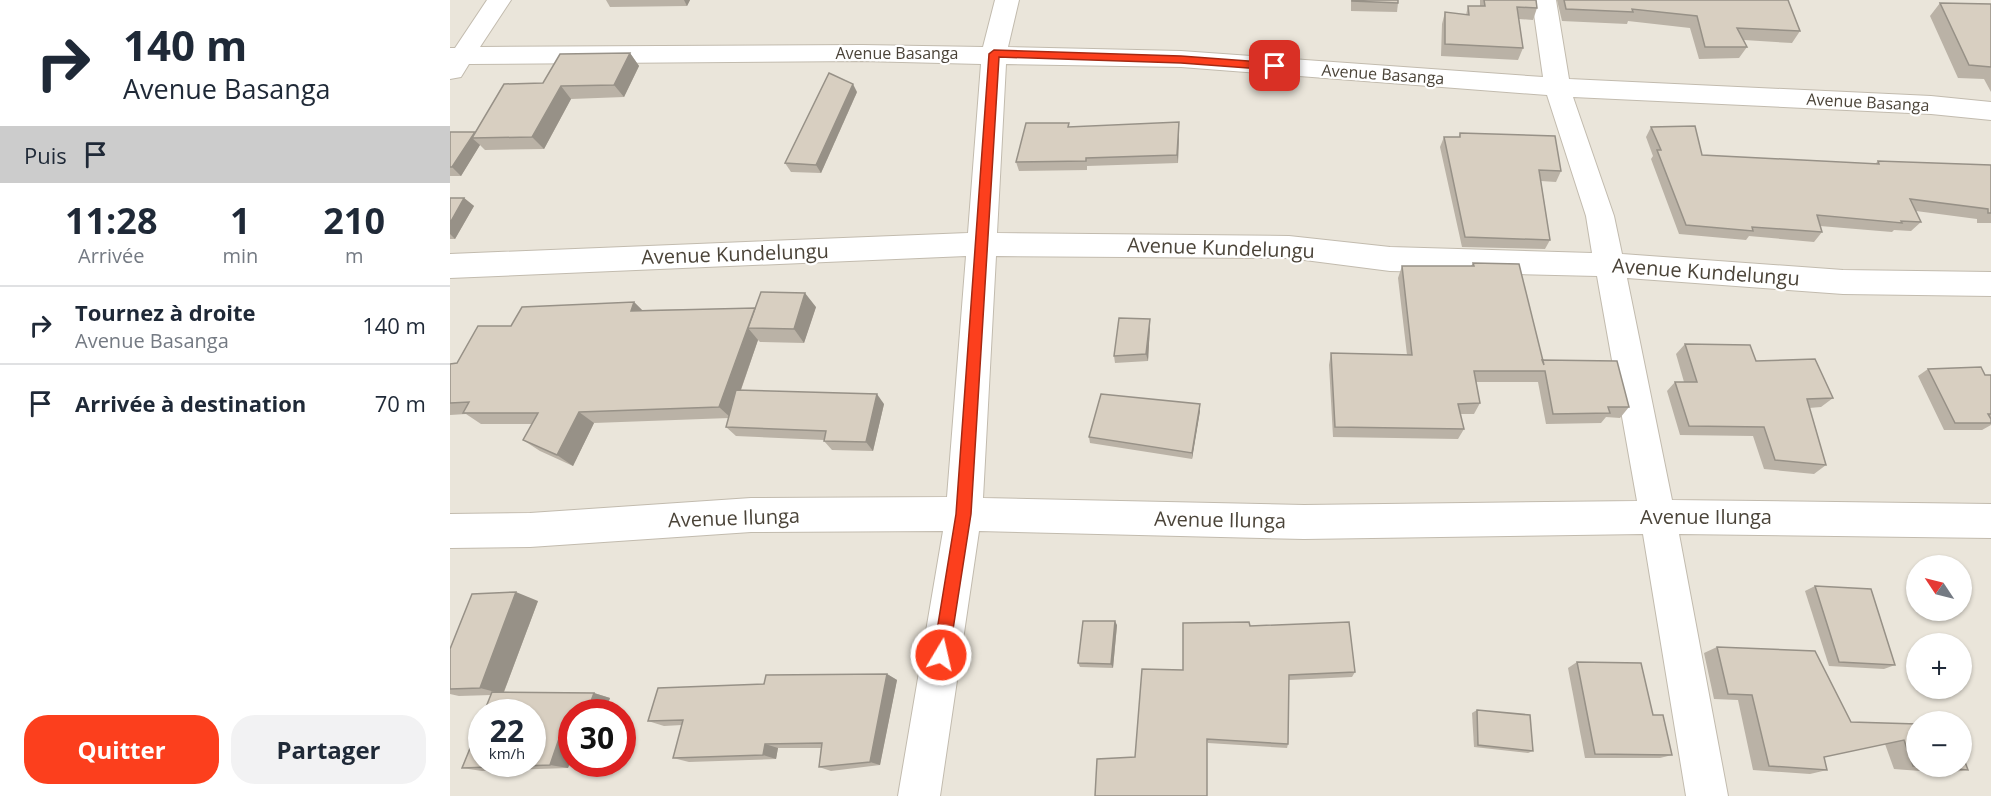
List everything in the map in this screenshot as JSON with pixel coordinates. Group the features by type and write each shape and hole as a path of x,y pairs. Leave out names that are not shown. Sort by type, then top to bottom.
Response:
{"street":[{"path":"454,62 499,0"},
{"path":"919,796 964,514 994,54 1007,0"},
{"path":"1544,0 1557,87 1600,216 1658,516 1707,796"},
{"name":"Avenue Basanga","path":"454,62 862,53 1181,59 1557,87 1931,105 1991,111"},
{"name":"Avenue Kundelungu","path":"450,266 980,244 1289,247 1390,259 1610,265 1843,282 1991,284"},
{"name":"Avenue Ilunga","path":"450,531 530,530 751,515 964,514 1304,522 1658,516 1991,520"}],"shaded area":[{"path":"450,0 1991,0 1991,796 450,796"}],"building":[{"path":"1398,0 1398,3 1352,1"},
{"path":"1484,0 1536,0 1537,8 1517,7 1523,48 1445,44 1445,12 1469,15 1468,6 1485,6"},
{"path":"1564,0 1788,0 1800,31 1737,28 1747,47 1705,47 1697,16 1632,9 1633,12 1566,9"},
{"path":"1940,3 1991,4 1991,67 1969,65"},
{"path":"630,53 614,85 561,86 532,137 472,138 504,84 543,83 560,54"},
{"path":"829,73 853,84 816,165 785,163"},
{"path":"1179,122 1177,155 1086,158 1086,161 1016,162 1026,123 1069,123 1068,127"},
{"path":"1695,126 1702,155 1879,164 1878,161 1991,165 1991,213 1988,213 1988,209 1910,199 1921,222 1901,221 1902,223 1817,215 1822,232 1752,227 1753,231 1686,225 1657,150 1661,150 1651,127"},
{"path":"450,132 475,132 452,167 450,167"},
{"path":"1460,133 1555,136 1561,171 1539,170 1550,240 1465,237 1444,137 1460,137"},
{"path":"450,198 464,198 450,223"},
{"path":"1473,263 1519,264 1543,360 1617,361 1629,407 1608,407 1610,413 1553,414 1545,371 1474,371 1480,403 1458,404 1464,429 1335,427 1331,353 1412,355 1402,266 1474,266"},
{"path":"761,292 805,293 794,329 748,328"},
{"path":"634,302 631,311 755,308 719,407 579,412 557,455 523,440 538,413 463,413 469,402 450,403 450,364 457,363 478,326 511,326 522,307"},
{"path":"1119,318 1150,319 1146,354 1114,356"},
{"path":"1685,344 1750,345 1756,361 1815,359 1833,398 1807,399 1826,465 1775,460 1764,427 1689,426 1675,382 1697,382"},
{"path":"1981,367 1985,375 1991,375 1991,414 1988,414 1991,423 1955,423 1928,369"},
{"path":"736,390 877,394 866,442 824,441 826,431 726,427"},
{"path":"1101,394 1200,404 1192,453 1089,437"},
{"path":"1815,586 1871,589 1895,665 1839,662"},
{"path":"516,592 480,688 450,689 450,649 472,594"},
{"path":"1083,621 1115,621 1111,664 1078,663"},
{"path":"1249,622 1250,626 1349,622 1355,672 1289,675 1288,744 1207,739 1207,796 1095,796 1097,759 1135,757 1142,669 1183,670 1183,623"},
{"path":"1717,647 1815,651 1851,722 1906,724 1906,746 1904,740 1824,757 1827,770 1769,766 1752,695 1728,694"},
{"path":"1577,662 1641,663 1653,715 1663,715 1672,755 1595,754"},
{"path":"887,674 870,762 819,767 822,743 765,744 763,755 673,758 683,720 648,721 658,688 764,684 766,675"},
{"path":"492,692 594,693 592,699 558,699 558,742 550,765 546,765 546,699 489,699"},
{"path":"1477,710 1530,715 1533,751 1478,745"},
{"path":"468,753 468,768 462,768"}],"route":[{"path":"941,655 964,514 994,54 1181,59 1275,66"}]}
